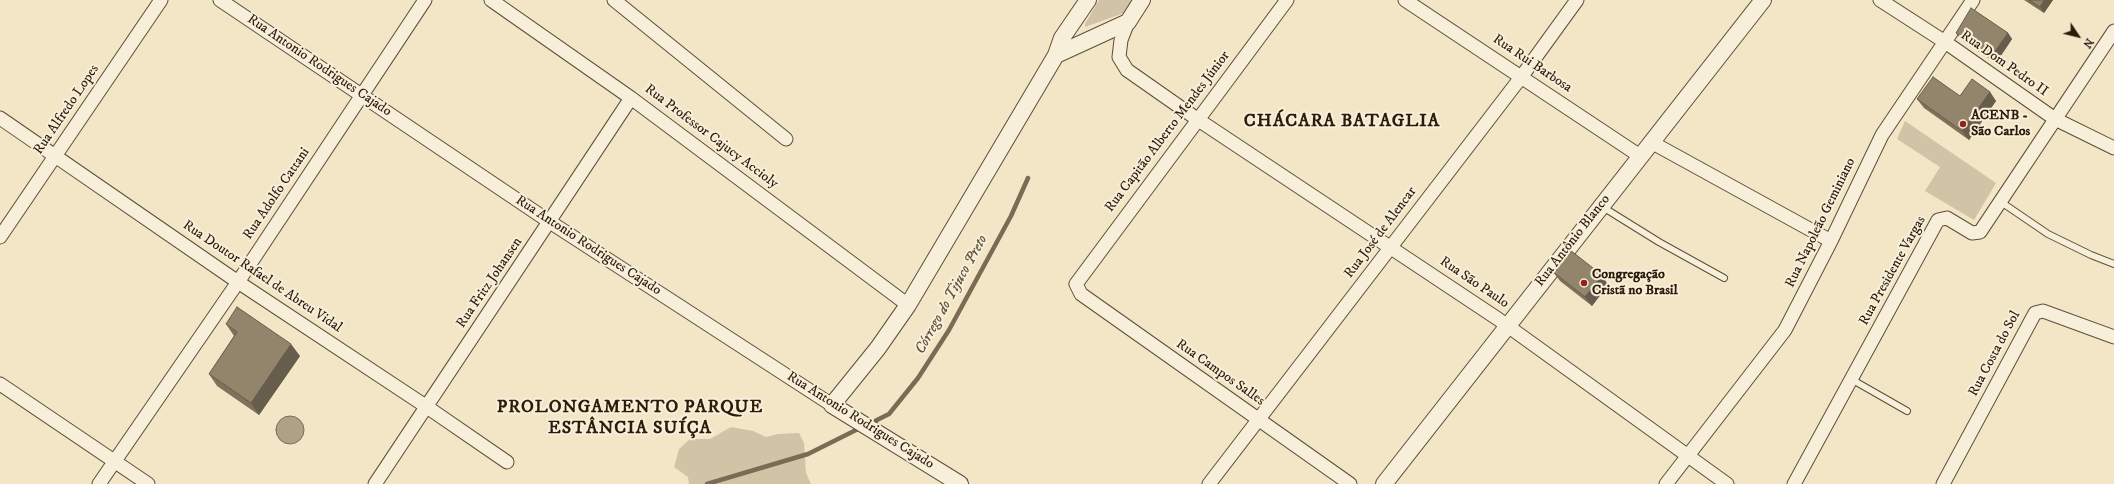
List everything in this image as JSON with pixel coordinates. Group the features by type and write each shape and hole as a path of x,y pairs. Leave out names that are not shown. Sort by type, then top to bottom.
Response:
{"street":[{"name":"Rua Alfredo Lopes","path":"0,237 160,0"},
{"name":"Rua Antonio Rodrigues Cajado","path":"220,0 550,222 836,408 960,484"},
{"name":"Rua Adolfo Cattani","path":"99,484 238,282 425,0"},
{"name":"Rua Professor Cajucy Accioly","path":"491,0 631,98 908,304"},
{"path":"614,0 786,139"},
{"path":"836,408 908,304 1056,55 1062,38 1088,0"},
{"path":"1056,55 1128,22 1142,0"},
{"name":"Rua Capitão Alberto Mendes Júnior","path":"1076,284 1197,119 1287,0"},
{"name":"Rua Rui Barbosa","path":"1405,0 1522,76 1640,156"},
{"name":"Rua José de Alencar","path":"1209,484 1522,76 1577,0"},
{"name":"Rua Antônio Blanco","path":"1384,484 1600,205 1763,0"},
{"name":"Rua Dom Pedro II","path":"1880,0 1945,42 2055,119 2114,148"},
{"name":"Rua Napoleão Geminiano","path":"1666,484 1785,330 1831,241 1882,135 1973,0"},
{"name":"Rua São Paulo","path":"1128,22 1120,48 1119,57 1122,64 1197,119 1508,325 1727,484"},
{"name":"Rua Presidente Vargas","path":"1794,484 1938,220 1947,218 1972,233 1980,232 2114,31"},
{"name":"Rua Fritz Johansen","path":"374,484 427,407 631,98"},
{"name":"Rua Doutor Rafael de Abreu Vidal","path":"0,118 238,282 427,407 507,462"},
{"path":"1651,142 1831,241"},
{"name":"Rua Campos Salles","path":"1076,284 1081,294 1350,484"},
{"name":"Rua Costa do Sol","path":"1943,484 2035,313 2043,311 2114,337"},
{"path":"0,384 148,484"}],"lane":[{"path":"2000,202 2048,234 2091,255 2114,264"},
{"path":"1600,205 1659,242 1724,278"},
{"path":"1851,379 1907,411"}],"shaded area":[{"path":"1099,0 1135,0 1124,13 1085,27 1085,24"},
{"path":"1905,121 1996,183 1974,220 1925,191 1940,167 1897,139"},
{"path":"290,416 300,420 304,430 300,440 290,444 280,440 276,430 280,420"},
{"path":"731,427 753,431 766,437 778,434 799,433 804,443 806,473 811,484 689,484 688,477 674,467 679,449 690,439 710,439"}],"building":[{"path":"2029,0 2044,0 2040,7"},
{"path":"1971,8 2008,33 1991,57 1956,33"},
{"name":"ACENB - São Carlos","path":"1933,77 1960,96 1972,79 1990,92 1962,131 1917,99"},
{"name":"Congregação Cristã no Brasil","path":"1570,250 1602,275 1585,297 1553,272"},
{"path":"237,307 291,344 251,403 209,374 237,332 226,324"}],"waterway":[{"name":"Córrego do Tijuco Preto","path":"869,424 889,414 918,378 949,330 1011,216 1028,178"},
{"name":"Córrego do Tijuco Preto","path":"707,484 808,454 862,427"}],"place":[{"name":"ACENB - São Carlos","path":"1963,124"},
{"name":"Congregação Cristã no Brasil","path":"1584,283"}],"district":[{"name":"CHÁCARA BATAGLIA","path":"1342,122"},
{"name":"PROLONGAMENTO PARQUE ESTÂNCIA SUÍÇA","path":"630,418"}]}
